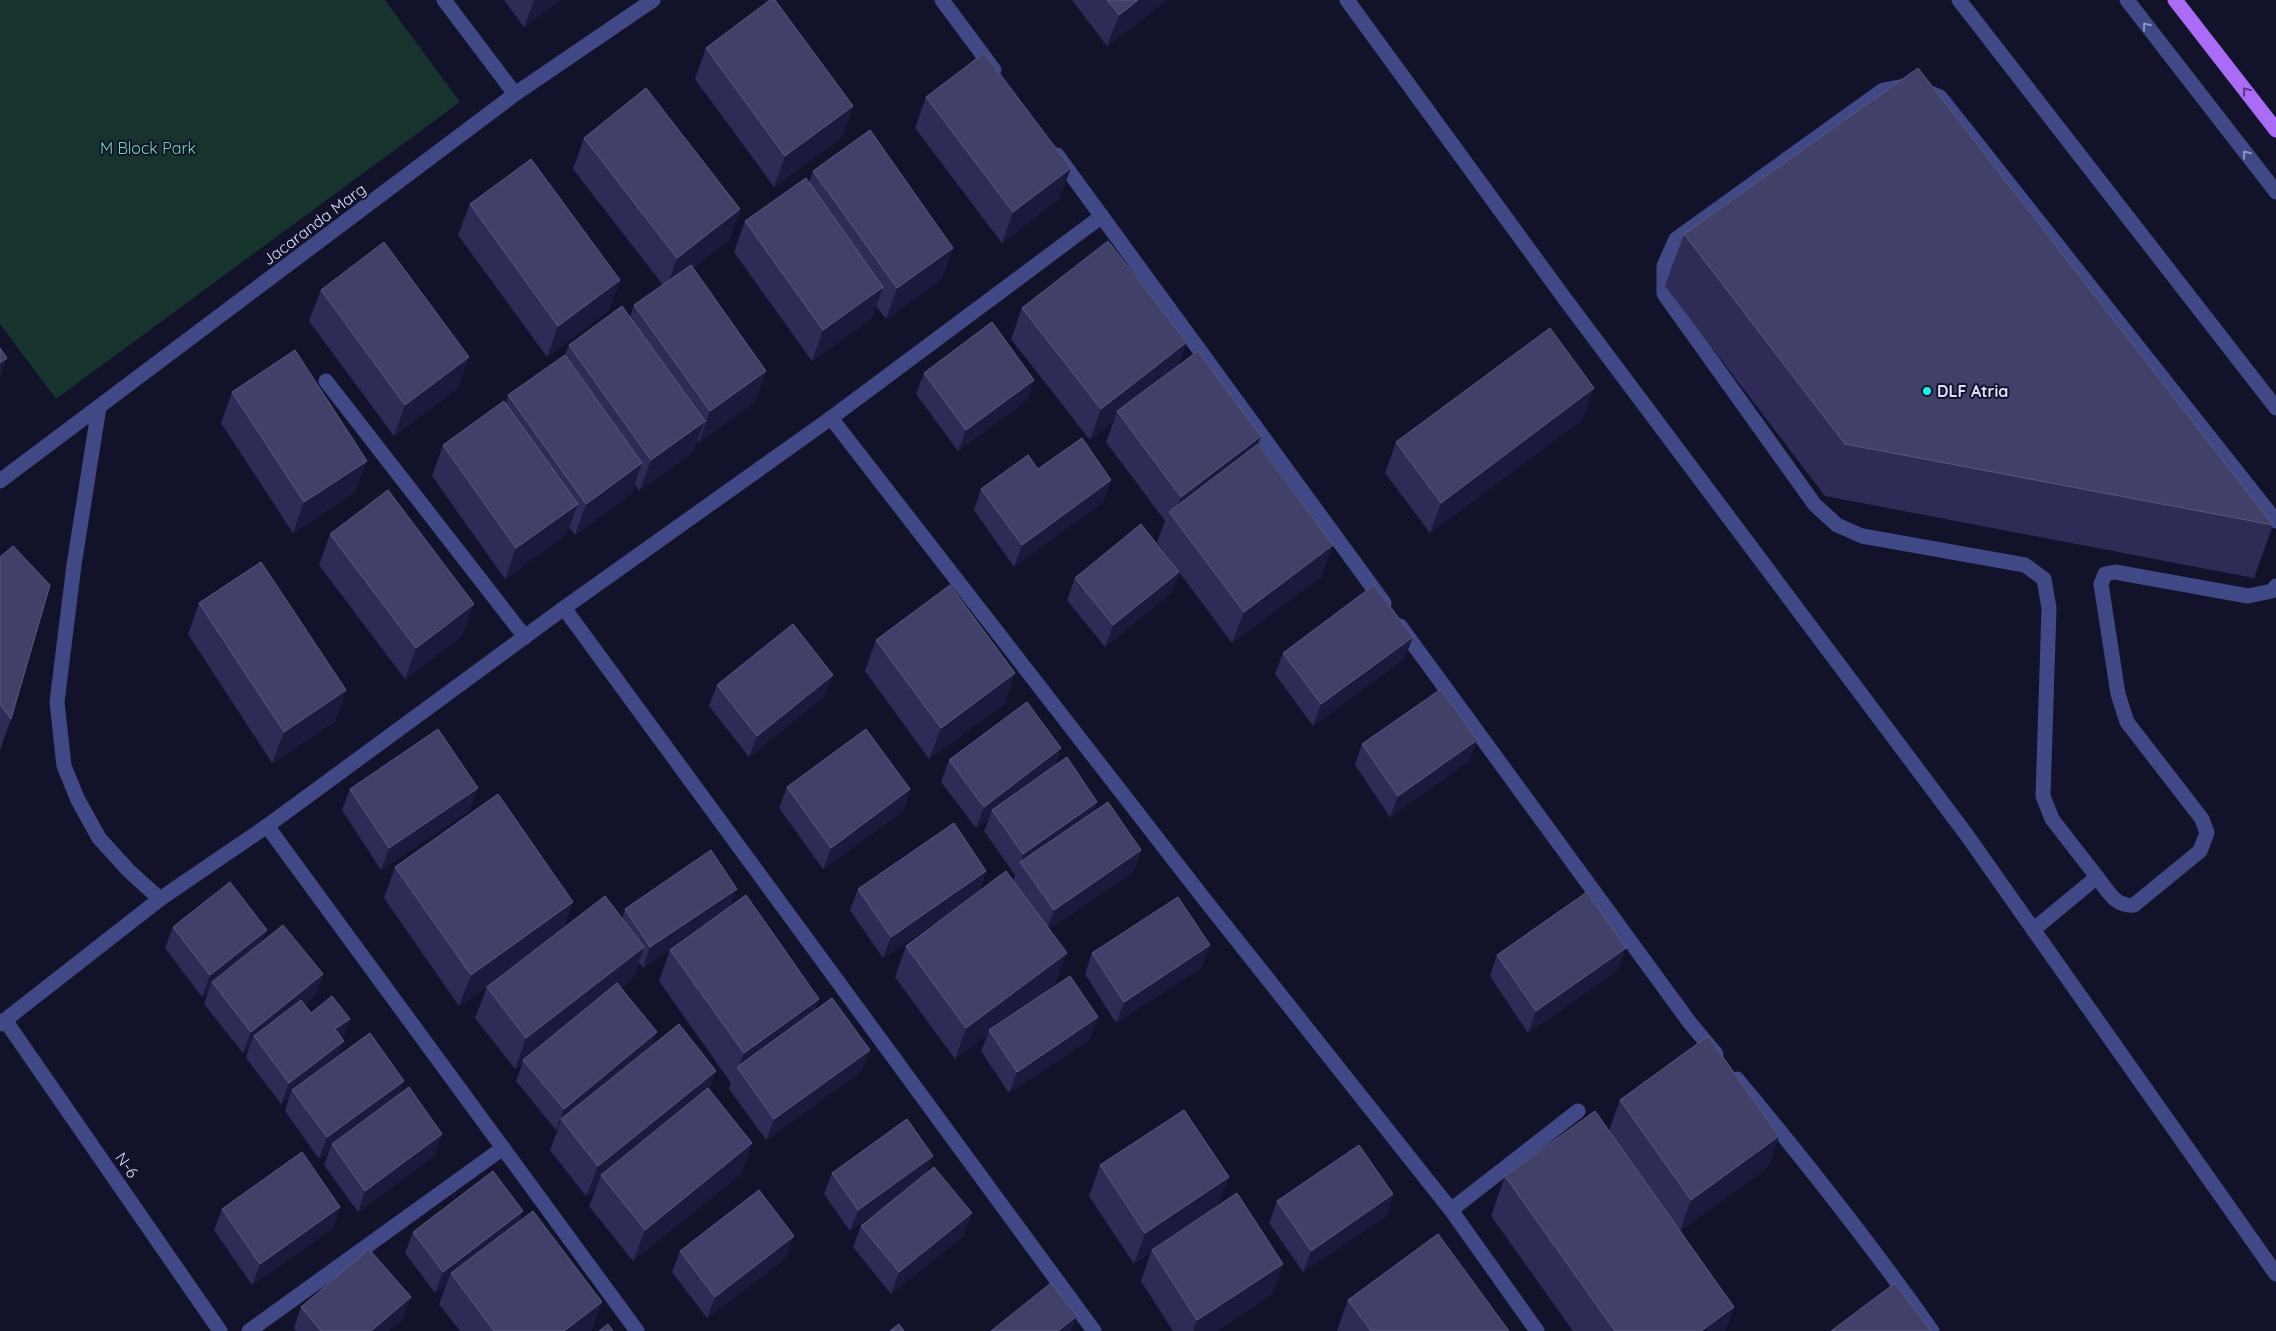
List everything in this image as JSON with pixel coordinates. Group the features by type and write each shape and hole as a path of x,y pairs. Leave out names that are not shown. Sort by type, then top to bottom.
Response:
{"main road":[{"path":"2175,0 2276,130"}],"street":[{"path":"444,0 515,94"},
{"name":"Jacaranda Marg","path":"0,481 515,94 653,0"},
{"path":"942,0 1001,80"},
{"path":"1348,0 1565,299 1966,834 2276,1274"},
{"path":"1959,0 2276,408"},
{"path":"2126,0 2276,192"},
{"path":"2276,521 1940,97 1910,85 1883,90 1676,239 1664,266 1664,294 1815,505 1837,525 1862,536 2025,565 2044,578 2049,608 2043,796 2052,819 2116,902 2124,906 2134,905 2200,851 2207,832 2202,818 2127,722 2118,694 2102,593 2101,584 2105,574 2115,572 2248,596 2272,591 2276,586"},
{"path":"1048,144 1690,1023 1779,1130 1904,1291 1932,1331"},
{"path":"3,1022 160,899 267,826 564,608 831,418 1102,216"},
{"path":"326,381 525,637"},
{"path":"99,407 74,566 57,702 64,766 78,800 99,838 129,871 160,899"},
{"path":"831,418 1205,900 1451,1210 1537,1331"},
{"path":"564,608 1094,1331"},
{"path":"267,826 638,1331"},
{"path":"2034,930 2097,878"},
{"name":"N-6","path":"3,1022 220,1331"},
{"path":"1451,1210 1578,1111"},
{"path":"249,1331 503,1148"},
{"path":"1889,1301 1904,1291"}],"green space":[{"name":"M Block Park","path":"0,0 385,0 460,102 56,399 0,324"}],"building":[{"path":"770,0 775,0 853,106 785,156 706,48"},
{"path":"1107,0 1138,0 1119,15"},
{"path":"984,53 1071,168 1013,212 926,97"},
{"name":"DLF Atria","path":"1918,68 2273,525 1845,444 1684,234"},
{"path":"646,88 740,209 677,258 584,138"},
{"path":"870,130 953,248 897,288 813,171"},
{"path":"531,159 620,280 558,326 470,204"},
{"path":"806,178 883,287 823,330 745,221"},
{"path":"1108,241 1187,342 1101,409 1022,308"},
{"path":"384,242 469,357 405,405 321,290"},
{"path":"691,265 766,371 710,411 634,305"},
{"path":"622,306 705,421 651,460 569,345"},
{"path":"992,322 1034,380 966,430 924,373"},
{"path":"1550,328 1594,388 1441,503 1396,442"},
{"path":"0,348 7,358 0,363"},
{"path":"295,350 367,461 304,502 232,392"},
{"path":"1198,351 1261,436 1181,497 1117,411"},
{"path":"565,355 642,463 586,504 508,395"},
{"path":"504,401 578,504 516,548 443,445"},
{"path":"1082,438 1111,480 1022,545 981,489 1028,455 1038,469"},
{"path":"1258,444 1333,545 1244,612 1169,512"},
{"path":"388,490 474,604 416,648 330,534"},
{"path":"1141,524 1179,572 1113,625 1075,578"},
{"path":"13,546 50,585 11,719 0,704 0,557"},
{"path":"261,562 346,690 284,732 199,603"},
{"path":"950,585 1015,673 941,728 876,640"},
{"path":"1374,585 1413,637 1321,704 1283,653"},
{"path":"793,624 833,675 757,736 717,685"},
{"path":"1441,689 1477,740 1398,796 1362,744"},
{"path":"1027,702 1061,748 984,807 949,760"},
{"path":"438,729 478,788 389,848 350,789"},
{"path":"866,729 910,789 831,848 787,787"},
{"path":"1067,757 1097,802 1023,854 992,810"},
{"path":"498,794 573,902 471,975 395,867"},
{"path":"1108,802 1141,850 1054,910 1020,862"},
{"path":"954,823 986,871 891,937 858,889"},
{"path":"711,850 737,889 650,947 625,909"},
{"path":"1006,871 1067,953 966,1028 906,946"},
{"path":"230,882 267,930 210,975 173,927"},
{"path":"1587,892 1626,948 1536,1011 1497,955"},
{"path":"746,895 819,999 744,1053 670,950"},
{"path":"605,896 644,947 526,1038 487,987"},
{"path":"1178,897 1210,945 1124,1002 1092,953"},
{"path":"283,925 323,974 251,1032 212,982"},
{"path":"1070,976 1098,1017 1017,1072 989,1030"},
{"path":"617,983 657,1032 564,1109 523,1060"},
{"path":"332,996 350,1019 335,1029 344,1041 289,1083 254,1036 301,1000 311,1013"},
{"path":"832,998 870,1050 774,1119 737,1067"},
{"path":"679,1024 716,1071 598,1166 561,1119"},
{"path":"370,1033 404,1081 327,1137 292,1090"},
{"path":"1708,1036 1779,1136 1691,1200 1620,1100"},
{"path":"409,1087 442,1134 365,1191 332,1144"},
{"path":"708,1088 752,1143 645,1230 601,1175"},
{"path":"1184,1110 1229,1177 1145,1233 1100,1165"},
{"path":"1595,1111 1734,1307 1701,1331 1615,1331 1505,1176"},
{"path":"907,1119 933,1156 858,1210 832,1173"},
{"path":"1359,1145 1393,1194 1311,1251 1277,1201"},
{"path":"302,1152 340,1207 260,1264 222,1209"},
{"path":"934,1167 972,1213 899,1272 861,1226"},
{"path":"493,1171 523,1211 443,1272 413,1232"},
{"path":"759,1190 794,1236 715,1297 680,1251"},
{"path":"1237,1193 1283,1264 1197,1320 1152,1250"},
{"path":"533,1211 602,1302 564,1331 494,1331 451,1273"},
{"path":"1438,1234 1509,1331 1371,1331 1348,1300"},
{"path":"369,1249 411,1297 371,1331 321,1331 301,1307"},
{"path":"1051,1283 1077,1316 1058,1331 991,1331"},
{"path":"1895,1283 1931,1331 1831,1331"},
{"path":"608,1324 613,1331 599,1331"},
{"path":"899,1324 904,1331 890,1331"}],"place":[{"name":"DLF Atria","path":"1927,391"}]}
